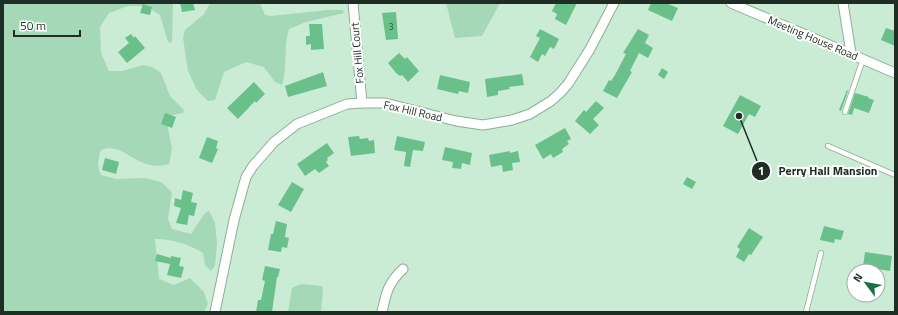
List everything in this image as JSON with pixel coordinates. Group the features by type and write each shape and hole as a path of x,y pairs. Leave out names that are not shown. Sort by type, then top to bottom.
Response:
{"street":[{"name":"Fox Hill Court","path":"353,3 362,103"},
{"name":"Fox Hill Road","path":"215,312 235,213 246,177 253,166 274,142 297,124 347,104 362,103 385,103 443,118 484,125 507,121 530,114 560,93 568,84 590,49 614,3"},
{"name":"Meeting House Road","path":"731,3 895,73"},
{"path":"843,3 851,54"},
{"path":"382,312 388,289 394,278 403,269"}],"lane":[{"path":"846,112 863,59"},
{"path":"828,146 895,175"},
{"path":"806,312 821,253"}],"green space":[{"path":"3,3 173,3 172,43 168,42 160,15 146,6 128,6 109,13 100,27 101,53 109,71 123,71 143,65 152,67 161,73 170,96 184,110 183,113 173,115 169,119 168,128 172,149 169,164 153,166 139,161 118,150 107,148 101,150 98,166 101,175 116,179 145,178 161,182 172,192 168,219 172,229 191,234 205,213 209,211 215,223 217,243 215,266 211,271 205,265 203,253 180,243 155,239 159,279 174,285 190,278 204,292 208,304 204,312 3,312"},
{"path":"210,3 260,3 265,15 271,16 328,10 343,10 344,13 306,22 289,29 286,43 285,71 282,85 275,82 264,67 246,62 224,72 215,100 208,101 197,90 188,71 183,38 185,30 204,14"},
{"path":"446,3 500,3 482,36 455,38"},
{"path":"301,284 322,286 321,312 288,312 292,288"}],"building":[{"path":"180,3 193,3 195,10 182,12"},
{"path":"556,3 577,3 566,25 555,19 557,14 552,11"},
{"path":"651,3 666,3 678,8 672,21 648,10"},
{"path":"143,4 152,7 150,15 140,13"},
{"path":"396,12 398,39 386,40 382,13"},
{"path":"309,24 322,24 324,49 311,50 311,44 306,45 306,36 310,36"},
{"path":"886,28 895,31 895,46 881,40"},
{"path":"540,29 559,39 554,49 550,47 545,56 542,54 538,62 530,57 540,38 536,36"},
{"path":"638,29 649,35 645,43 653,48 648,58 639,53 630,71 632,72 617,98 603,91 609,80 611,81 615,75 626,54 623,53"},
{"path":"131,34 134,38 135,36 145,48 127,63 118,52 129,43 125,38"},
{"path":"399,53 405,59 407,57 419,71 408,82 402,75 400,76 396,73 388,63"},
{"path":"662,68 668,72 664,79 658,75"},
{"path":"323,72 327,86 288,97 285,86"},
{"path":"522,74 524,85 509,87 510,89 498,91 498,95 487,97 485,79"},
{"path":"440,75 470,82 468,93 459,91 458,94 437,89"},
{"path":"254,82 265,94 256,103 255,101 238,119 227,108"},
{"path":"847,90 848,91 841,111 839,110"},
{"path":"855,93 874,100 869,113 854,108 852,115 848,114"},
{"path":"740,95 761,106 755,117 749,114 738,134 723,126"},
{"path":"596,101 604,108 593,119 599,125 590,134 575,121 584,110 586,112"},
{"path":"165,113 176,117 172,128 161,124"},
{"path":"565,128 571,139 567,141 569,144 562,149 563,152 553,158 551,154 543,159 535,145"},
{"path":"359,136 360,139 368,138 369,141 374,140 375,153 351,156 348,137"},
{"path":"397,136 425,142 423,151 413,150 410,167 404,166 406,152 394,150"},
{"path":"207,137 218,141 216,148 218,149 212,163 199,158"},
{"path":"327,143 334,153 327,158 328,160 326,162 329,166 319,173 315,169 305,176 297,164"},
{"path":"445,147 472,153 470,165 462,163 461,169 452,168 453,162 442,160"},
{"path":"510,151 510,153 518,151 520,162 512,163 513,170 503,172 502,165 491,167 489,155"},
{"path":"105,158 119,162 116,174 102,170"},
{"path":"687,177 696,182 692,189 683,184"},
{"path":"292,182 304,189 291,212 278,205"},
{"path":"183,190 193,193 191,202 197,203 194,216 189,215 187,225 176,223 181,208 174,206 175,198 181,200"},
{"path":"276,221 287,224 285,237 289,238 287,248 282,247 281,252 268,250 271,234 273,234"},
{"path":"824,226 844,231 841,240 835,239 834,243 820,240"},
{"path":"749,228 763,237 751,255 749,254 744,262 736,257 740,249 737,247"},
{"path":"865,252 892,256 890,271 886,270 886,263 864,263"},
{"path":"157,254 171,258 171,256 181,258 179,266 184,267 181,278 167,275 170,264 155,261"},
{"path":"265,266 280,269 277,277 272,312 256,312 258,300 261,300 265,281 262,280"}],"place":[{"name":"Perry Hall Mansion","path":"739,116"}]}
